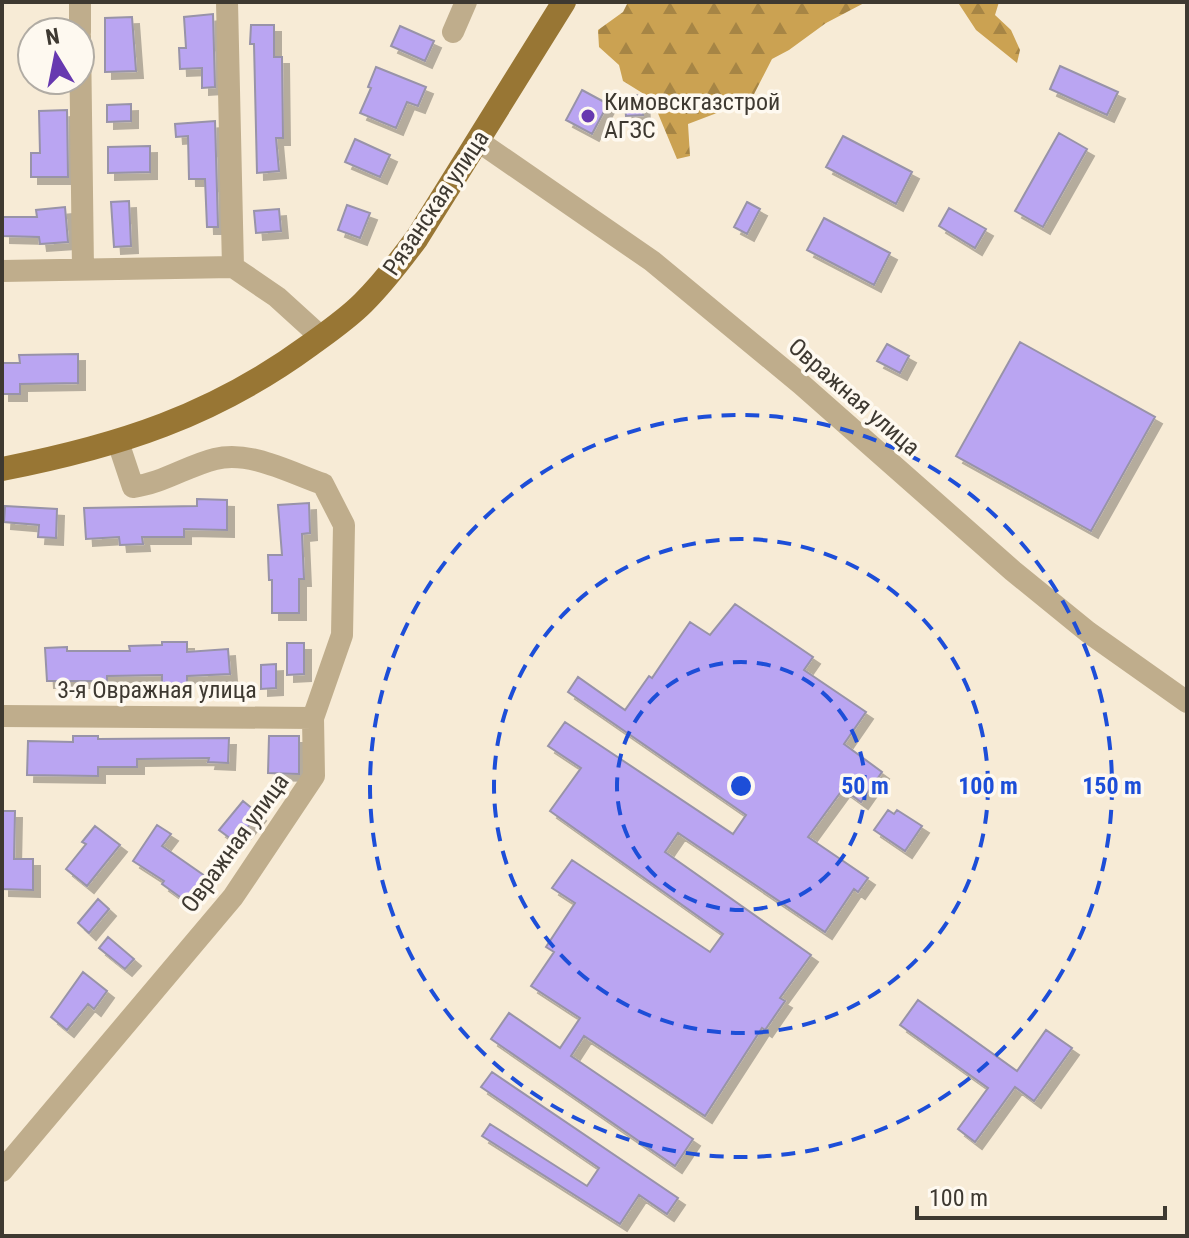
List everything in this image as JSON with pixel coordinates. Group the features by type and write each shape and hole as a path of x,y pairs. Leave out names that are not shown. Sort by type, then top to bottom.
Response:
{"main road":[{"name":"Рязанская улица","path":"2,469 118,442 241,391 280,368 361,305 417,238 564,2"}],"street":[{"path":"227,2 233,267"},
{"path":"453,32 466,2"},
{"path":"81,96 83,269"},
{"name":"Овражная улица","path":"478,141 652,261 801,384 1013,571 1088,632 1187,702"},
{"path":"2,271 233,267 277,297 321,337"},
{"name":"Овражная улица","path":"2,1171 233,897 314,776 313,718 342,635 344,525 323,484 253,459 217,458 151,484 133,487 118,442"},
{"name":"3-я Овражная улица","path":"2,716 313,718"}],"green space":[{"path":"628,2 866,2 826,23 772,59 751,100 688,124 690,156 677,159 652,99 623,81 619,65 599,47 598,30 623,12"},
{"path":"955,2 999,2 995,15 1011,30 1020,50 1017,63 976,30"}],"building":[{"path":"213,14 215,87 202,88 202,68 180,69 179,48 186,48 184,17"},
{"path":"132,17 136,71 105,72 105,18"},
{"path":"251,25 274,25 274,57 282,57 283,138 276,138 279,171 257,173"},
{"path":"400,26 434,41 425,61 391,46"},
{"path":"1060,66 1118,92 1107,115 1050,89"},
{"path":"376,67 426,87 418,106 407,102 396,128 360,113"},
{"path":"582,90 608,104 592,134 566,120"},
{"path":"642,95 643,115 626,116 624,96"},
{"path":"131,104 131,121 107,122 107,105"},
{"path":"67,110 68,177 31,177 31,153 40,153 39,111"},
{"path":"215,121 218,227 207,227 205,179 189,179 188,136 176,137 175,124"},
{"path":"1059,133 1087,149 1043,227 1015,211"},
{"path":"843,136 912,172 896,204 826,167"},
{"path":"355,139 390,155 380,177 345,162"},
{"path":"150,146 150,172 108,173 108,147"},
{"path":"129,201 131,246 114,247 111,202"},
{"path":"747,202 760,209 747,234 734,227"},
{"path":"347,205 370,213 360,238 338,230"},
{"path":"65,207 68,242 40,244 39,237 3,236 3,217 37,217 36,210"},
{"path":"949,208 986,229 975,248 939,226"},
{"path":"279,209 281,231 256,233 254,211"},
{"path":"824,218 890,253 874,285 807,250"},
{"path":"1020,342 1155,417 1091,531 956,456"},
{"path":"887,344 909,356 900,373 877,361"},
{"path":"78,354 78,383 20,384 20,394 2,394 2,363 20,363 19,355"},
{"path":"197,499 227,500 227,530 184,529 184,537 142,537 143,544 120,545 119,537 86,539 84,508 197,506"},
{"path":"309,503 310,533 302,534 304,579 299,579 299,613 272,613 268,555 282,555 278,505"},
{"path":"5,506 57,509 56,538 38,537 39,525 4,522"},
{"path":"735,604 813,657 804,670 866,712 844,744 882,772 861,802 843,789 808,837 868,878 858,892 854,889 825,932 678,833 665,852 811,955 780,998 785,1001 765,1030 762,1028 705,1116 584,1036 571,1056 693,1139 675,1166 491,1039 509,1013 560,1048 580,1018 531,986 554,952 546,947 575,903 552,888 572,860 710,952 723,934 550,811 581,768 548,746 565,722 733,834 746,815 568,692 578,677 625,710 649,676 652,678 690,622 710,635"},
{"path":"162,642 187,642 187,652 228,649 230,674 187,676 187,689 162,689 162,675 107,676 107,681 47,681 45,648 130,651 129,646 162,645"},
{"path":"287,643 304,643 304,674 287,675"},
{"path":"276,664 276,688 261,689 261,665"},
{"path":"73,736 98,736 98,739 229,738 228,763 208,762 209,758 137,759 137,767 98,767 98,776 27,775 28,741 73,742"},
{"path":"269,736 299,736 299,774 268,773"},
{"path":"243,801 259,814 235,842 219,830"},
{"path":"888,810 894,814 897,810 922,826 905,851 874,830"},
{"path":"2,811 15,811 14,859 33,859 33,890 2,889"},
{"path":"157,825 171,834 162,846 205,876 187,902 162,884 164,881 133,861"},
{"path":"95,826 120,845 87,886 66,869 86,844 82,842"},
{"path":"98,899 109,909 89,933 78,923"},
{"path":"108,937 134,959 125,969 99,948"},
{"path":"83,972 107,991 94,1009 88,1004 67,1030 51,1017"},
{"path":"918,1000 1017,1071 1046,1030 1072,1048 1034,1101 1015,1087 975,1142 958,1129 988,1088 900,1025"},
{"path":"492,1072 678,1198 667,1214 639,1195 620,1224 482,1136 490,1124 587,1186 599,1168 481,1087"}],"place":[{"name":"Кимовскгазстрой АГЗС","path":"588,116"}]}
